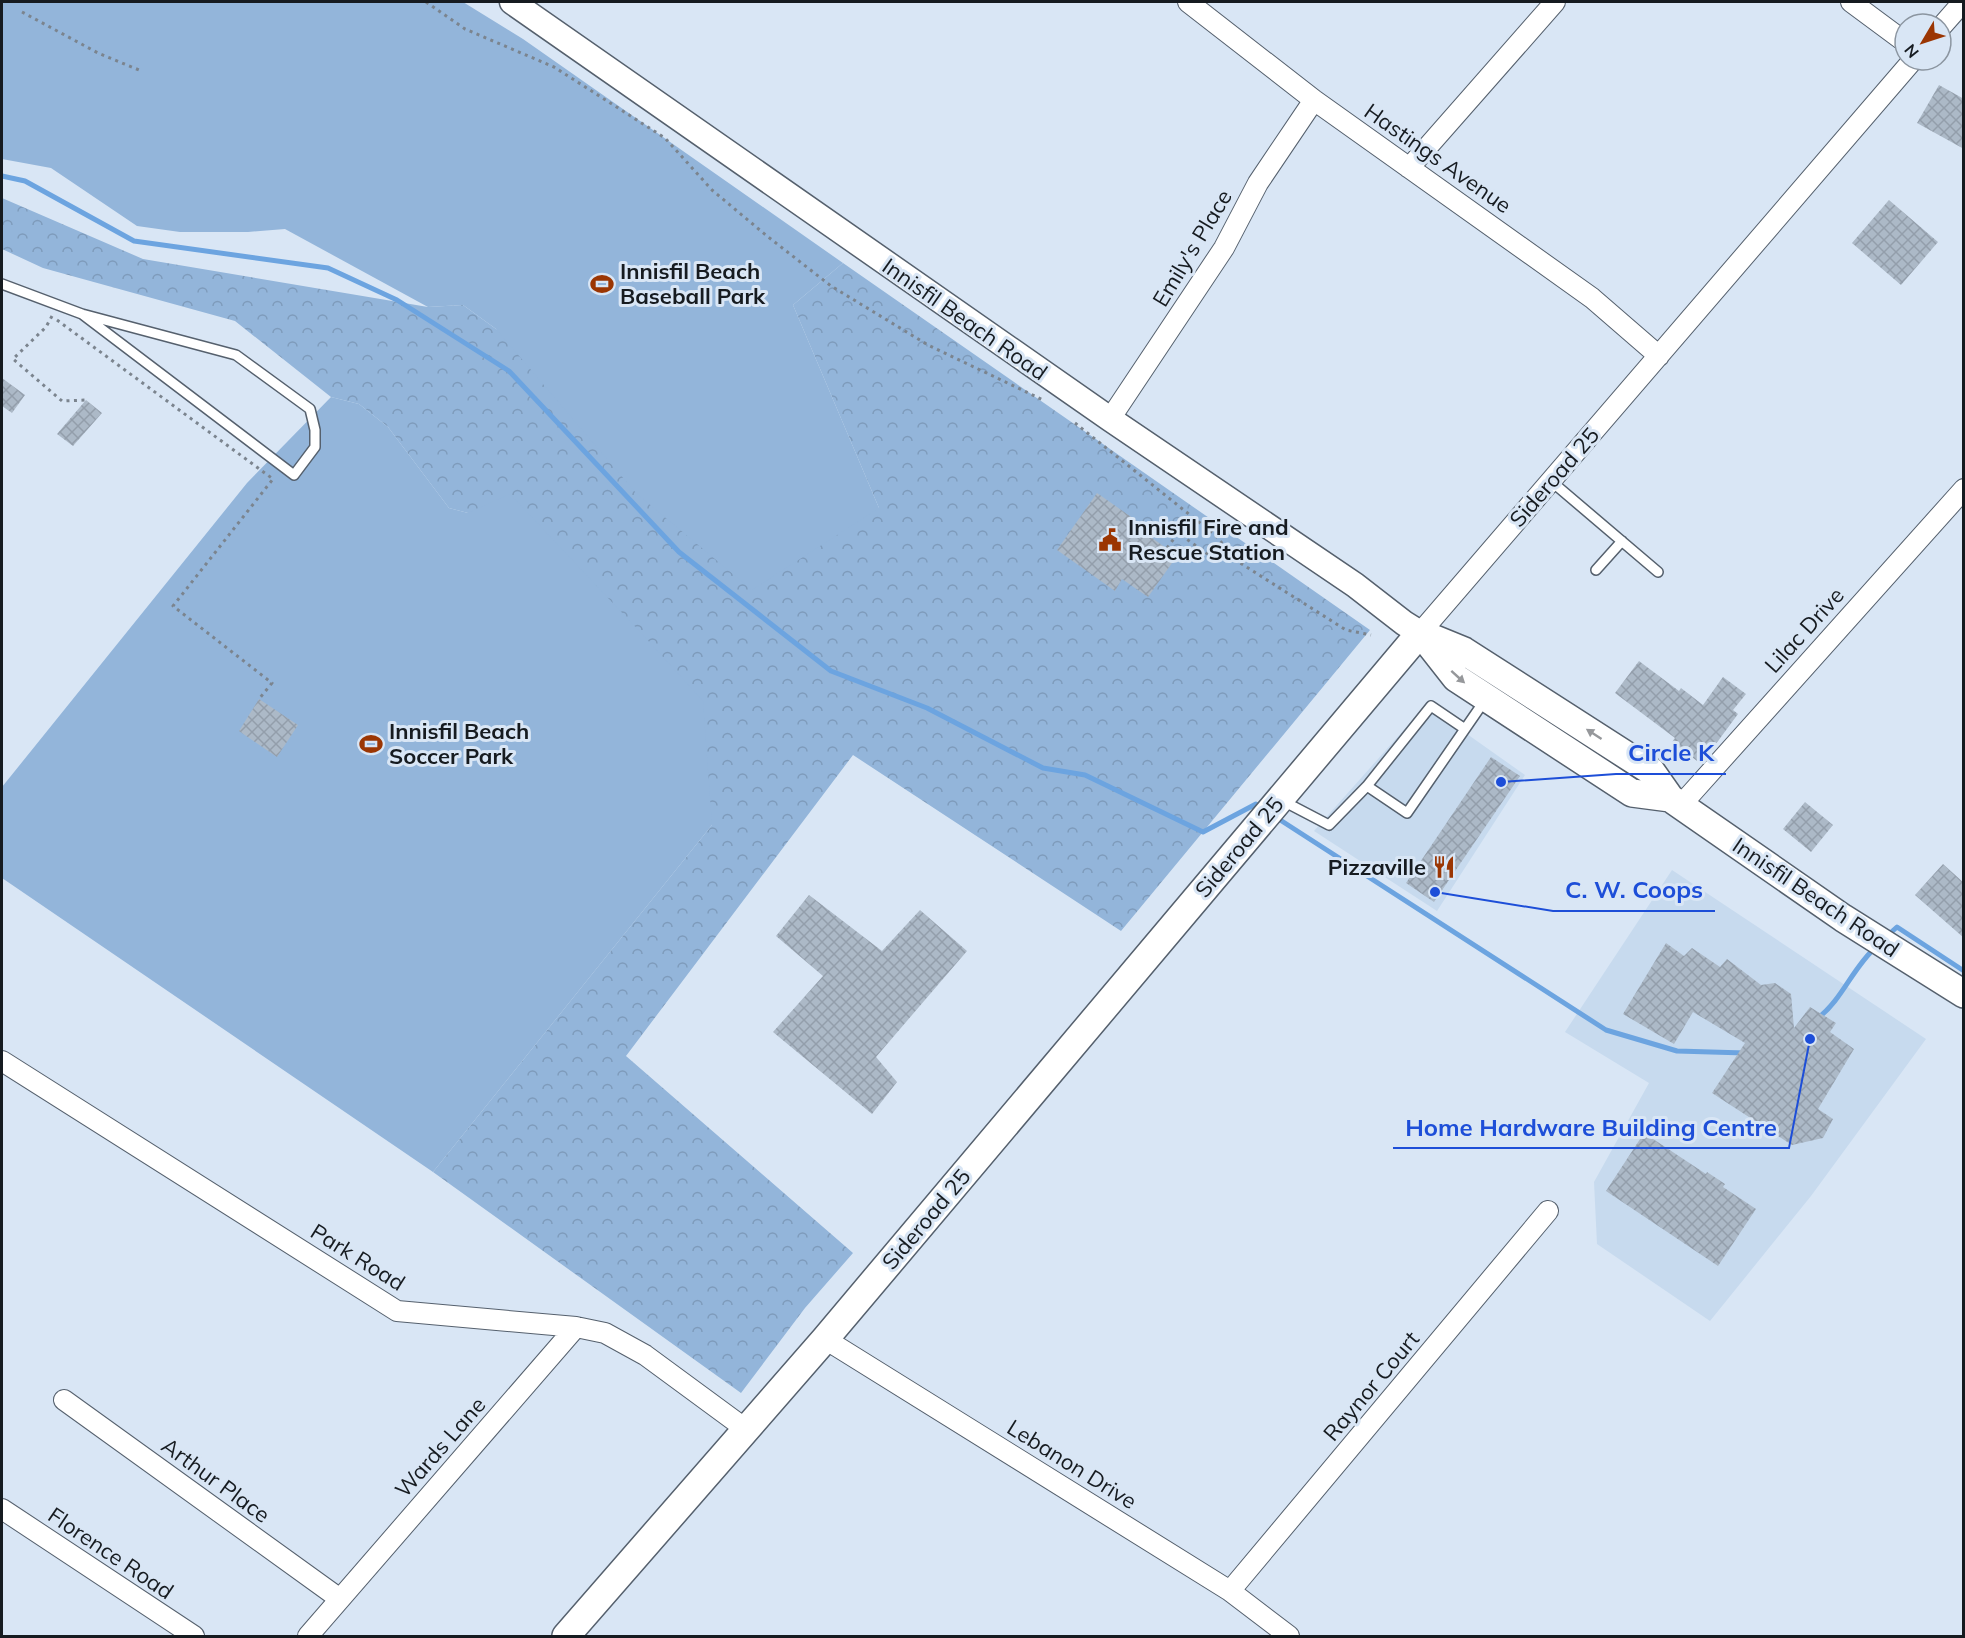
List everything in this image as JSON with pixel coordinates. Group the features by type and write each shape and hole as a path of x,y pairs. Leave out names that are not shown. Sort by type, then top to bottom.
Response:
{"main road":[{"name":"Innisfil Beach Road","path":"1420,633 1456,678 1632,793 1675,801"},
{"name":"Innisfil Beach Road","path":"1420,633 1464,651 1651,771 1675,801 1842,918 1964,994"},
{"name":"Sideroad 25","path":"566,1636 825,1339 1420,633"}],"street":[{"name":"Innisfil Beach Road","path":"512,2 1110,419 1355,585 1420,633"},
{"name":"Hastings Avenue","path":"1188,2 1314,100 1592,298 1659,356"},
{"path":"1409,168 1555,2"},
{"path":"1851,2 1893,33"},
{"path":"1953,13 1963,2"},
{"name":"Sideroad 25","path":"1420,633 1903,72"},
{"name":"Emily's Place","path":"1110,419 1224,248 1258,183 1314,100"},
{"name":"Lilac Drive","path":"1675,801 1964,489"},
{"name":"Park Road","path":"2,1061 397,1311 576,1327 606,1333 645,1355 747,1430"},
{"name":"Raynor Court","path":"1230,1591 1548,1211"},
{"name":"Wards Lane","path":"340,1599 576,1327"},
{"name":"Lebanon Drive","path":"825,1339 1230,1591 1289,1636"},
{"name":"Arthur Place","path":"64,1400 340,1599"},
{"name":"Florence Road","path":"2,1509 194,1636"},
{"path":"308,1636 340,1599"}],"lane":[{"path":"2,284 82,314 236,354 310,409 315,430 315,447 294,475 82,314"},
{"path":"1551,481 1658,572"},
{"path":"1596,570 1622,541"},
{"path":"1367,786 1407,813 1487,698"},
{"path":"1280,799 1329,825 1367,786 1431,706 1465,729"}],"path":[{"path":"426,2 465,29 554,67 665,138 712,189 831,286 928,345 1053,405"},
{"path":"22,12 98,53 139,70"},
{"path":"86,400 62,401 13,358 46,327 52,316 273,479 173,606 272,683 259,699"},
{"path":"1071,420 1215,535 1237,561 1346,630 1371,635"},
{"path":"1167,548 1178,533 1216,560"}],"shaded area":[{"path":"1426,705 1525,775 1437,911 1314,831"},
{"path":"1672,870 1926,1039 1811,1196 1710,1321 1597,1244 1594,1182 1649,1083 1565,1032"}],"green space":[{"name":"Innisfil Beach Baseball Park","path":"2,2 463,2 523,39 843,263 793,305 879,508 752,590 636,493 496,329 463,305 428,307 285,229 248,232 180,232 137,226 51,168 2,159"},
{"path":"2,198 143,259 428,307 463,305 496,329 879,508 793,305 843,263 1370,630 1121,931 853,755 626,1056 853,1253 805,1308 741,1393 433,1172 712,825 468,513 449,508 388,427 359,404 331,397 235,321 43,268 2,249"},
{"name":"Innisfil Beach Soccer Park","path":"331,397 359,404 388,427 449,508 468,513 510,494 703,701 712,825 433,1172 2,878 2,787 247,483"}],"building":[{"path":"1939,85 1964,99 1964,149 1917,123"},
{"path":"1889,200 1938,242 1901,285 1852,243"},
{"path":"2,378 25,395 12,413 2,406"},
{"path":"86,400 102,413 73,446 57,434"},
{"name":"Innisfil Fire and Rescue Station","path":"1097,493 1147,528 1144,532 1177,556 1148,597 1122,579 1115,591 1057,550"},
{"path":"1639,661 1679,691 1681,688 1703,705 1723,677 1746,694 1733,710 1738,714 1701,764 1672,742 1675,738 1615,693"},
{"path":"259,699 298,725 277,757 239,731"},
{"path":"1491,757 1520,776 1434,902 1406,883"},
{"path":"1805,802 1833,825 1811,852 1783,829"},
{"path":"1943,864 1964,883 1964,938 1915,895"},
{"path":"809,895 882,951 920,910 967,951 876,1057 897,1082 872,1114 773,1032 823,976 776,936"},
{"path":"1666,943 1684,956 1692,948 1720,967 1727,959 1761,985 1775,983 1791,994 1794,1028 1810,1007 1836,1023 1830,1032 1854,1049 1818,1109 1833,1119 1823,1138 1792,1145 1712,1093 1745,1043 1693,1012 1674,1044 1623,1014"},
{"path":"1644,1133 1725,1184 1723,1187 1756,1209 1718,1266 1606,1191"}],"waterway":[{"path":"2,176 25,181 134,241 328,268 397,300 509,371 679,552 831,671 927,708 1043,768 1085,775 1203,832 1256,804 1262,808"},
{"path":"1274,816 1606,1030 1677,1051 1745,1053"},
{"path":"1887,936 1897,927 1964,971"},
{"path":"1818,1018 1834,1002 1876,947"}],"place":[{"name":"Innisfil Beach Baseball Park","path":"602,284"},
{"name":"Innisfil Fire and Rescue Station","path":"1110,540"},
{"name":"Innisfil Beach Soccer Park","path":"371,744"},
{"name":"Circle K","path":"1501,782"},
{"name":"Pizzaville","path":"1444,867"},
{"name":"C. W. Coops","path":"1435,892"},
{"name":"Home Hardware Building Centre","path":"1810,1039"}]}
